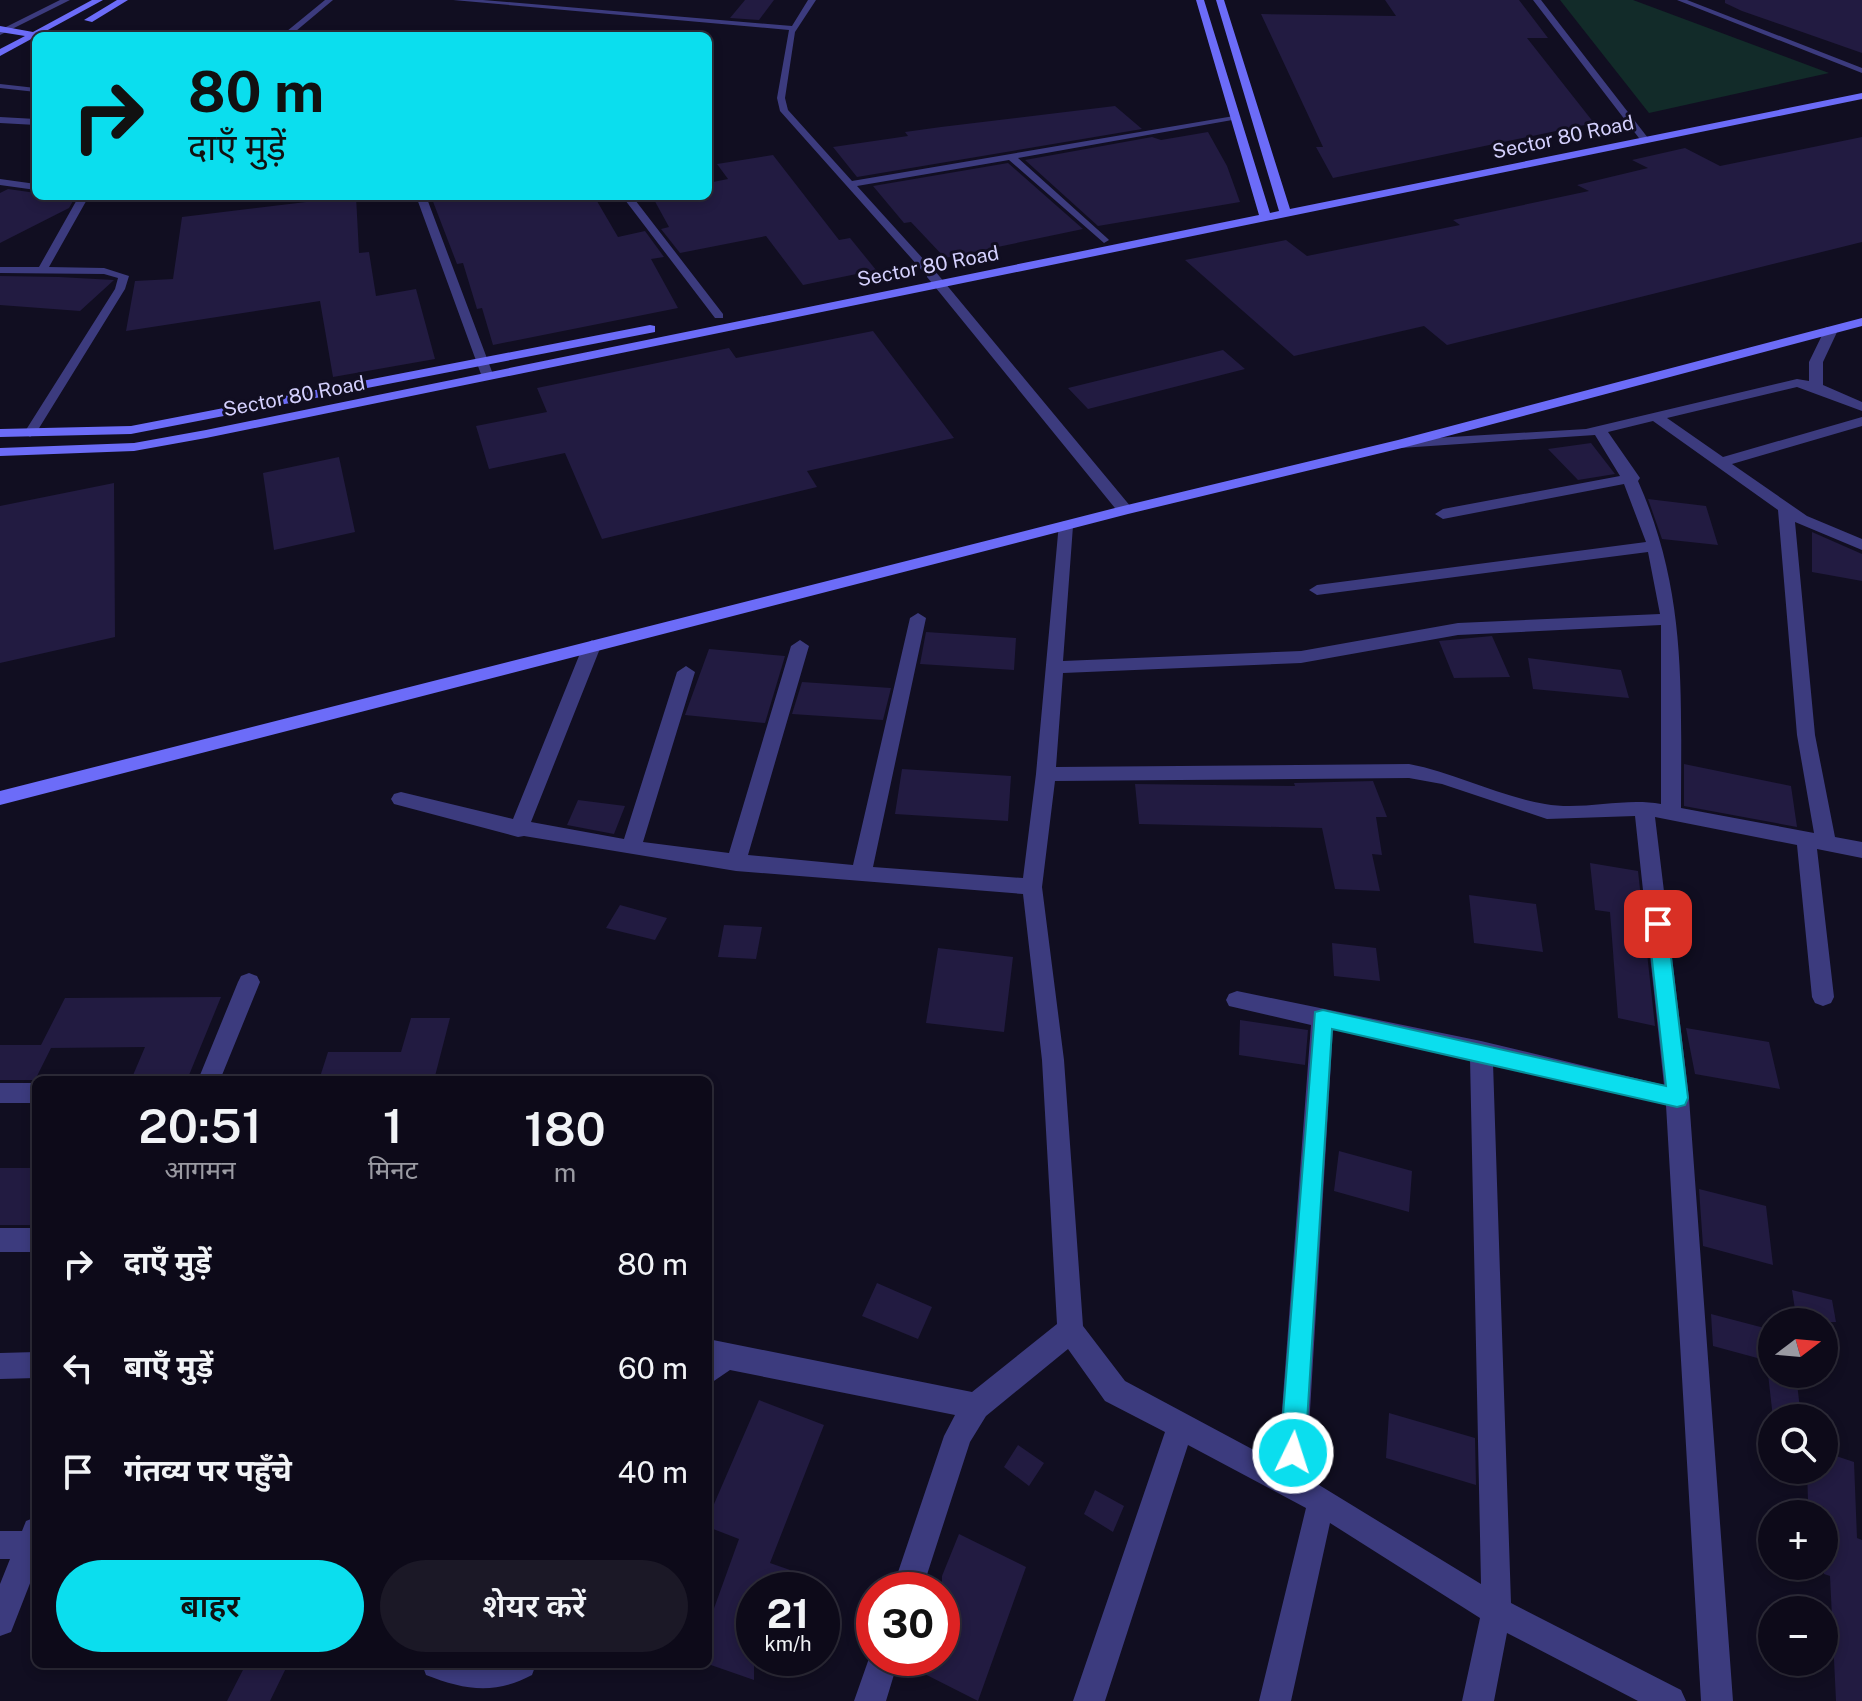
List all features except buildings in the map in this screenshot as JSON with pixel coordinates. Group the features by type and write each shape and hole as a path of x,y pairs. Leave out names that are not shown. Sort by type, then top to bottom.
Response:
{"street":[{"path":"41,32 99,0"},
{"path":"79,25 124,0"},
{"path":"1200,0 1264,214"},
{"path":"1220,0 1284,210"},
{"path":"2,33 32,35"},
{"path":"2,33 32,46"},
{"path":"0,53 32,37"},
{"path":"0,66 32,49"},
{"name":"Sector 80 Road","path":"0,452 134,447 488,377 934,280 1642,136 1862,87"},
{"name":"Sector 80 Road","path":"1642,136 1862,96"},
{"name":"Sector 80 Road","path":"0,433 131,430 719,316 934,280 1104,240 1264,214"},
{"path":"934,280 1125,510"},
{"path":"0,798 1125,510 1401,444 1862,322"},
{"path":"1816,387 1816,362 1831,330"},
{"path":"1401,444 1599,430 1797,383 1816,387 1862,407"},
{"path":"1658,418 1786,509 1862,545"},
{"path":"1722,462 1862,421"},
{"path":"1599,430 1632,478 1656,546 1671,619 1671,814"},
{"path":"1443,514 1632,478"},
{"path":"1786,509 1816,842 1823,997"},
{"path":"1065,526 1046,774 1032,887 1053,1060 1070,1330 1115,1391 1325,1503 1496,1611 1670,1701"},
{"path":"1317,590 1656,546"},
{"path":"861,874 918,618"},
{"path":"1055,667 1301,657 1458,629 1671,619"},
{"path":"518,830 592,646"},
{"path":"736,863 800,646"},
{"path":"631,847 686,672"},
{"path":"1046,774 1409,771 1445,778 1547,812 1644,808 1862,850"},
{"path":"401,799 518,830 736,863 1032,887"},
{"path":"1644,808 1677,1098 1717,1701"},
{"path":"211,1076 249,982"},
{"path":"1237,1000 1481,1051 1677,1098"},
{"path":"1291,1484 1323,1018"},
{"path":"1478,1701 1496,1611 1481,1051"},
{"path":"0,1093 32,1093"},
{"path":"0,1240 32,1240"},
{"path":"913,1572 958,1436 976,1406 1070,1330"},
{"path":"714,1360 976,1406"},
{"path":"0,1366 32,1365"},
{"path":"1089,1701 1181,1425"},
{"path":"1275,1701 1318,1513 1325,1503"},
{"path":"0,1545 31,1554 0,1621"},
{"path":"449,1668 473,1676 515,1668"},
{"path":"870,1701 878,1676"}],"lane":[{"path":"2,33 66,0"},
{"path":"290,32 329,0"},
{"path":"457,0 794,28"},
{"path":"812,0 794,28 781,98 784,111 934,280"},
{"path":"1537,0 1642,136"},
{"path":"1681,0 1862,71"},
{"path":"0,86 32,90"},
{"path":"852,184 1234,119"},
{"path":"0,120 32,122"},
{"path":"1011,157 1104,240"},
{"path":"0,189 6,183 32,186"},
{"path":"43,270 82,200"},
{"path":"422,200 480,363 488,377"},
{"path":"630,200 719,316"},
{"path":"0,270 104,271 124,276 120,289 30,433"}],"green space":[{"path":"1560,0 1633,0 1829,73 1649,113"}],"route":[{"path":"1293,1453 1323,1018 1481,1051 1677,1098 1658,924"}]}
